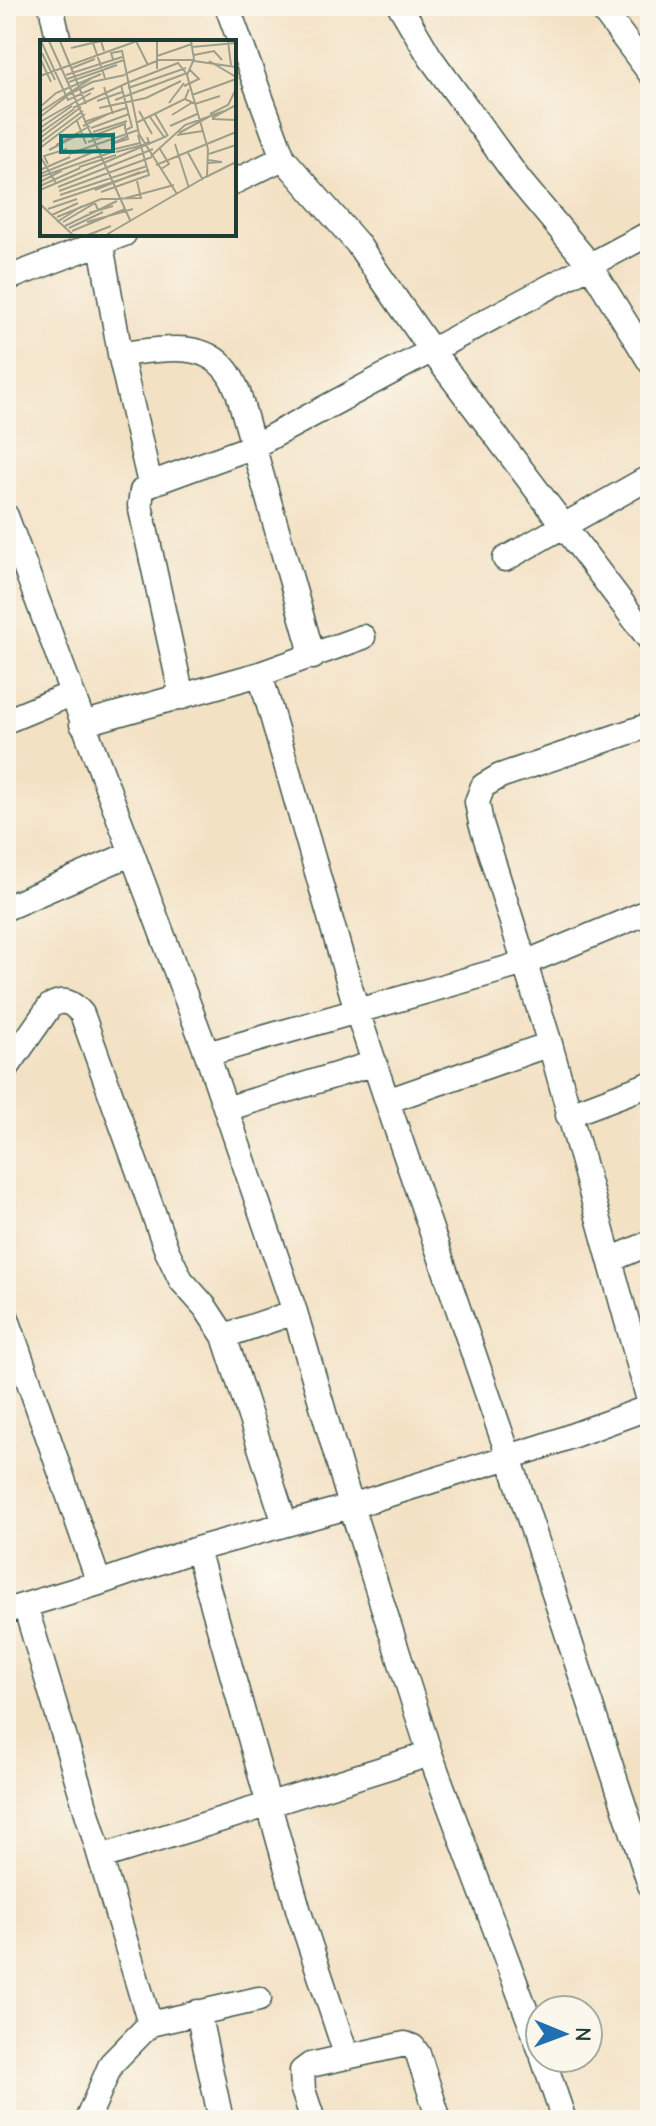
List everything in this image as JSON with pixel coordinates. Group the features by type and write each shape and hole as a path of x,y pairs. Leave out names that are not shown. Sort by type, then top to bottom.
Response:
{"street":[{"path":"51,6 59,40"},
{"path":"227,6 283,158 357,243 432,351 650,640"},
{"path":"400,6 430,57 520,181 590,265 650,362"},
{"path":"600,6 650,73"},
{"path":"236,181 283,158"},
{"path":"182,697 140,505 142,491 150,484 254,446 650,233"},
{"path":"6,279 113,238 120,354 150,484"},
{"path":"120,354 177,349 204,352 226,370 238,392 313,657"},
{"path":"505,559 650,477"},
{"path":"6,516 207,1054 295,1312 351,1506 430,1754 524,2006"},
{"path":"82,724 260,674 363,637"},
{"path":"260,674 357,1011 650,1885"},
{"path":"6,721 71,694"},
{"path":"150,2024 101,1857 16,1608 197,1549 509,1457 650,1406 550,1044 477,802 483,786 500,776 650,725"},
{"path":"6,908 130,854"},
{"path":"207,1054 525,963 650,911"},
{"path":"6,1069 50,1006 59,1001 74,1003 82,1014 167,1251 181,1280 205,1307 224,1336 285,1524"},
{"path":"387,1101 550,1044"},
{"path":"226,1109 375,1063"},
{"path":"568,1115 650,1084"},
{"path":"610,1260 650,1243"},
{"path":"224,1336 295,1312"},
{"path":"6,1316 99,1583"},
{"path":"197,1549 299,1912 347,2057"},
{"path":"101,1857 430,1754"},
{"path":"87,2120 111,2064 150,2024 259,1999"},
{"path":"198,2012 221,2120"},
{"path":"313,2120 303,2090 302,2071 310,2065 405,2044 413,2047 418,2054 439,2120"},
{"path":"548,2074 564,2120"}]}
